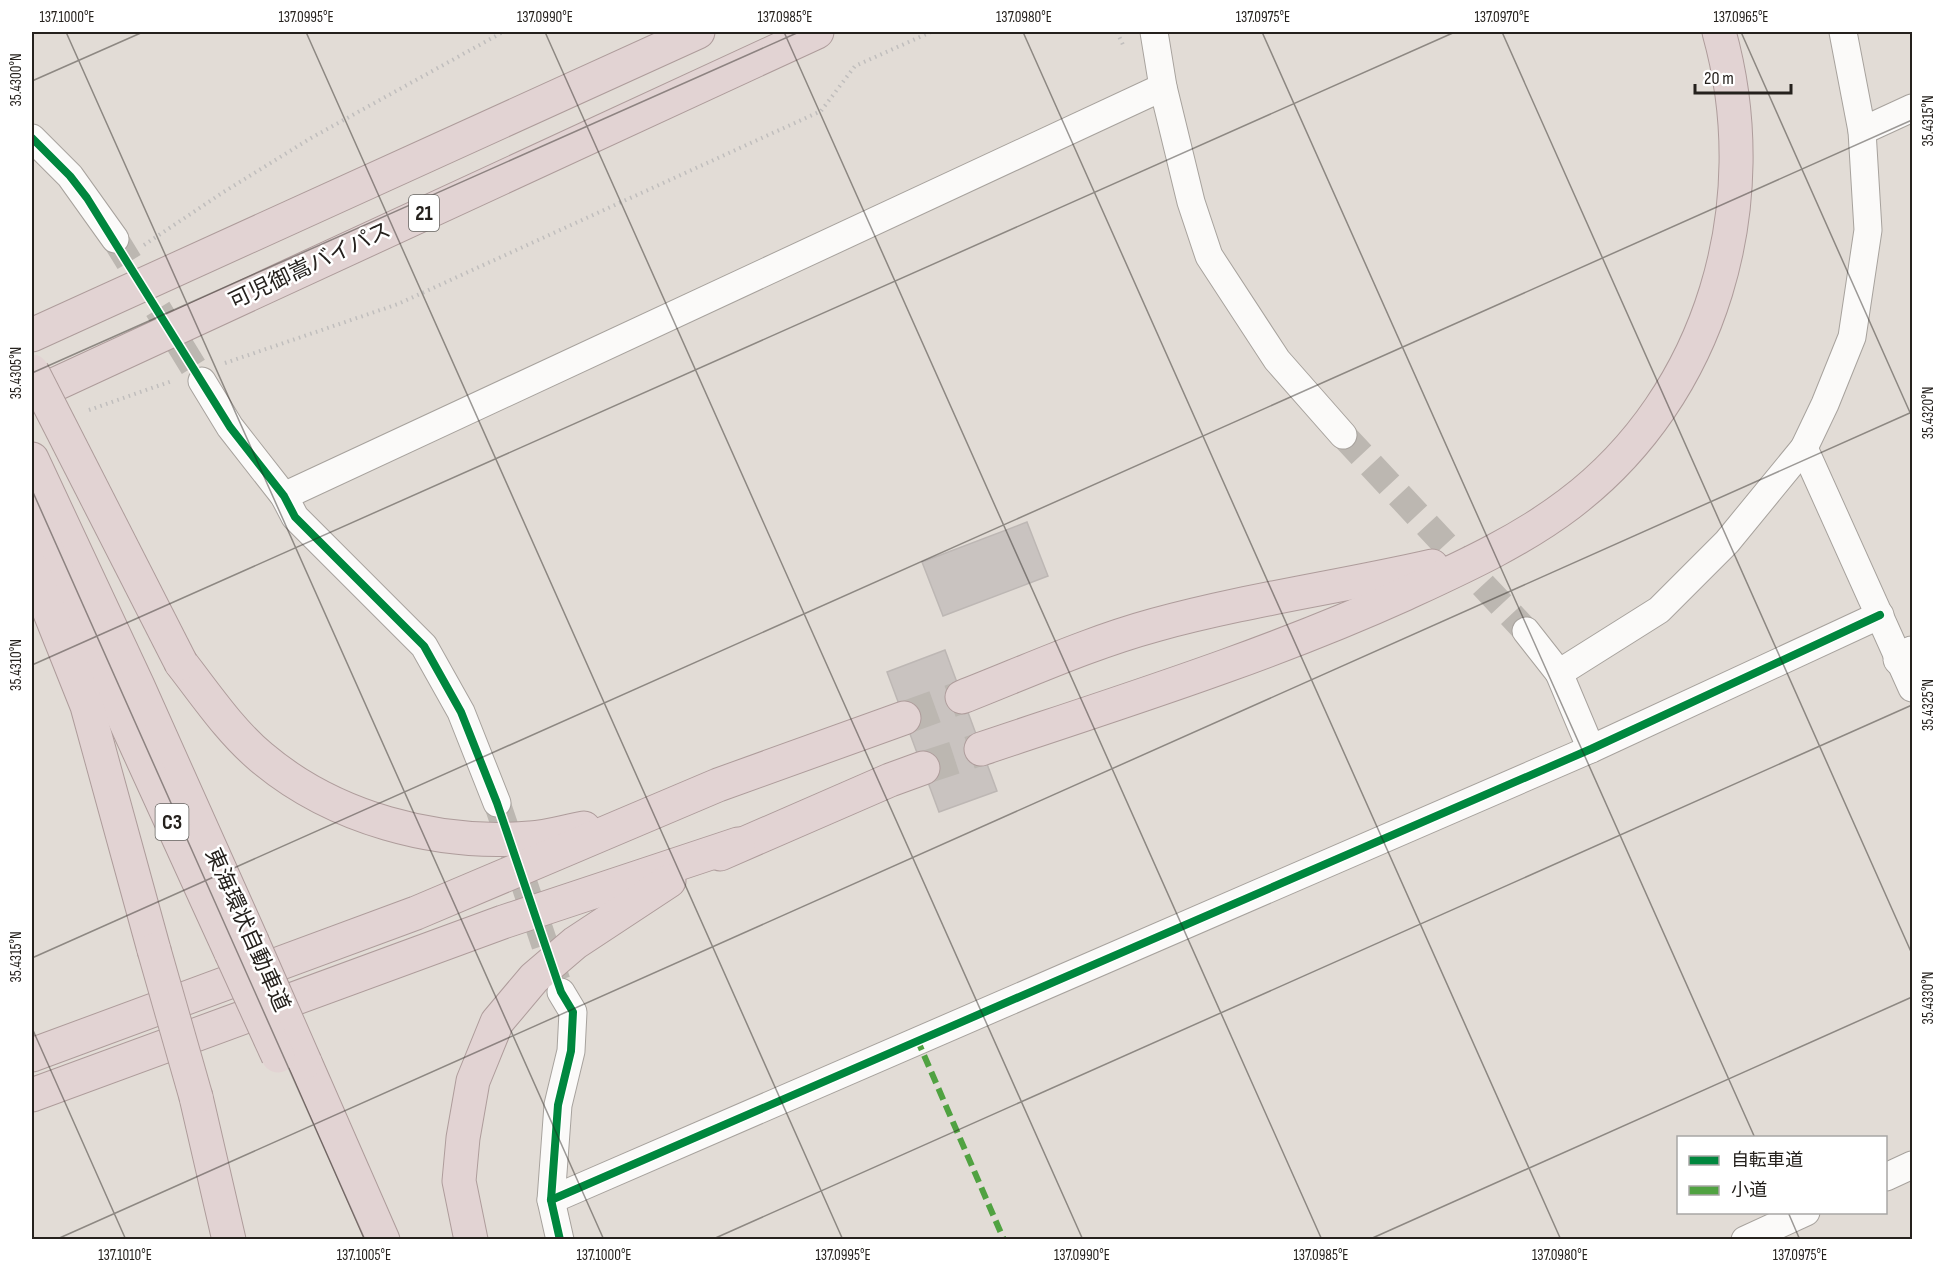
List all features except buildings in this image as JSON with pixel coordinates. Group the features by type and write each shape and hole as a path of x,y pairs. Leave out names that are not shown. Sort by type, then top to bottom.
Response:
{"highway":[{"name":"21","path":"32,335 698,32"},
{"name":"可児御嵩バイパス","path":"32,396 816,32"},
{"path":"981,749 1292,641 1443,577 1522,536 1569,504 1614,465 1653,418 1686,366 1712,309 1729,248 1736,186 1735,124 1728,61 1719,32"},
{"path":"32,371 181,663 219,713 260,756 308,791 366,817 420,832 474,839 531,838 589,826 718,785 904,718"},
{"name":"東海環状自動車道","path":"32,459 112,694"},
{"name":"東海環状自動車道","path":"32,517 112,694 242,947 295,1067 360,1239"},
{"path":"962,697 1080,649 1153,626 1225,608 1442,563 1522,536"},
{"path":"32,568 112,694 154,951 196,1097 229,1239"},
{"path":"32,1095 492,926 738,844 923,768"},
{"path":"32,1055 416,913 718,785"},
{"path":"471,1239 459,1181 463,1138 473,1082 497,1022 534,978 575,943 620,911 676,877 738,844"},
{"name":"東海環状自動車道","path":"295,1067 383,1239"}],"street":[{"path":"1154,32 1163,87 1191,202 1209,256 1277,360 1343,435"},
{"path":"1559,674 1659,610 1727,542 1804,448 1826,404 1852,337 1868,230 1862,131 1843,32"},
{"path":"284,496 1163,87"},
{"path":"1862,131 1912,108"},
{"path":"32,138 70,176 115,239"},
{"path":"211,373 230,427 284,496 295,517 424,646 461,712 497,803"},
{"path":"1804,448 1880,615 1908,667"},
{"path":"550,1200 1591,749 1880,615"},
{"path":"1526,632 1559,674 1591,749"},
{"path":"560,1239 550,1200 558,1105 571,1051 573,1012 561,992"},
{"path":"1887,1177 1912,1165"},
{"path":"1745,1239 1801,1214"}],"path":[{"path":"143,246 222,193 311,138 503,32"},
{"path":"211,373 398,304 821,111 855,66 932,32"},
{"path":"87,411 175,380"}],"tunnel":[{"path":"115,239 202,381"},
{"path":"1343,435 1526,631"},
{"path":"904,718 962,697"},
{"path":"923,768 981,749"},
{"path":"497,803 557,981"}],"marked path":[{"path":"917,1039 1004,1240"}],"cycle path":[{"path":"32,138 70,176 87,198 230,427 284,496 295,517 424,646 461,712 497,803 561,992 573,1012 571,1051 558,1105 551,1200 560,1240"},
{"path":"551,1200 1591,749 1880,615"}]}
